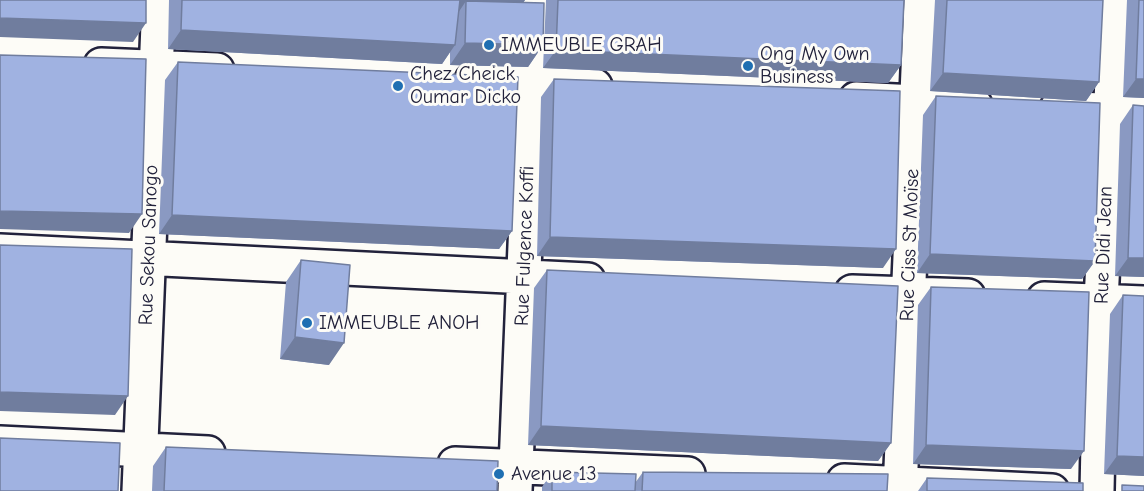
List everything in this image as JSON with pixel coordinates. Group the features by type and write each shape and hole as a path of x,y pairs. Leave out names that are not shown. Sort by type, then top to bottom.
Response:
{"street":[{"name":"Rue Sekou Sanogo","path":"139,491 159,0"},
{"name":"Rue Fulgence Koffi","path":"516,479 535,0"},
{"name":"Rue Ciss St Moïse","path":"901,487 921,0"},
{"name":"Rue Didi Jean","path":"1097,491 1101,301 1116,0"},
{"path":"76,64 251,72"},
{"path":"444,79 622,87"},
{"path":"828,98 1144,112"},
{"path":"0,251 616,281"},
{"path":"820,291 1144,303"},
{"path":"0,443 234,454"},
{"path":"422,462 516,479 714,475"},
{"path":"819,480 901,487 1052,491"}],"building":[{"path":"0,0 146,0 146,23 0,18"},
{"path":"182,0 460,0 455,45 181,30"},
{"path":"558,0 904,0 901,65 556,50"},
{"path":"947,0 1103,0 1099,82 943,73"},
{"path":"1139,0 1144,0 1144,79 1136,79"},
{"path":"466,1 544,3 543,45 465,43"},
{"path":"0,55 146,59 142,214 0,211"},
{"path":"178,62 518,77 512,231 172,215"},
{"path":"554,79 900,91 896,249 550,237"},
{"path":"936,96 1100,103 1095,261 930,254"},
{"path":"1133,105 1144,106 1144,258 1128,258"},
{"path":"0,245 132,249 128,396 0,392"},
{"path":"301,260 350,265 344,343 295,337"},
{"path":"547,270 898,286 891,443 541,426"},
{"path":"931,287 1089,292 1084,451 926,445"},
{"path":"1123,295 1144,296 1144,457 1117,456"},
{"path":"0,438 120,443 118,491 0,491"},
{"path":"166,447 498,461 497,491 164,491"},
{"path":"552,472 636,474 635,491 552,491"},
{"path":"643,472 888,474 887,491 642,491"},
{"path":"927,478 1083,483 1083,491 927,491"},
{"path":"1122,485 1144,486 1144,491 1122,491"}],"place":[{"name":"IMMEUBLE GRAH","path":"489,45"},
{"name":"Ong My Own Business","path":"748,66"},
{"name":"Chez Cheick Oumar Dicko","path":"398,86"},
{"name":"IMMEUBLE ANOH","path":"307,323"},
{"name":"Avenue 13","path":"499,474"}]}
